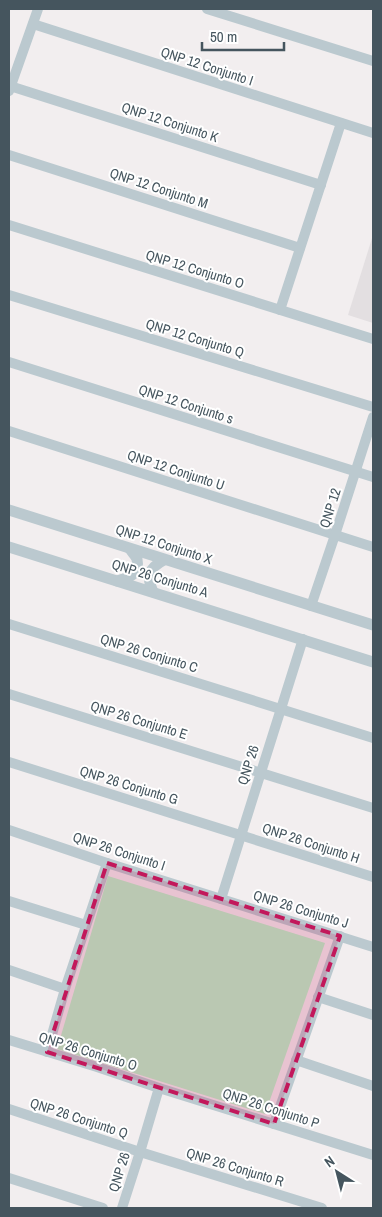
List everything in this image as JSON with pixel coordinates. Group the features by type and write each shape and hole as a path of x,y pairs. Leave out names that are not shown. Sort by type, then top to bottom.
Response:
{"street":[{"path":"10,88 38,9"},
{"path":"207,9 373,61"},
{"name":"QNP 12 Conjunto I","path":"33,24 373,132"},
{"name":"QNP 12 Conjunto K","path":"10,88 321,185"},
{"path":"280,310 341,123"},
{"name":"QNP 12 Conjunto M","path":"9,155 300,248"},
{"name":"QNP 12 Conjunto O","path":"9,225 373,339"},
{"name":"QNP 12 Conjunto Q","path":"9,295 373,407"},
{"name":"QNP 12 Conjunto s","path":"9,362 373,477"},
{"name":"QNP 12","path":"311,606 373,417"},
{"name":"QNP 12 Conjunto U","path":"9,431 373,547"},
{"name":"QNP 12 Conjunto X","path":"9,510 373,625"},
{"name":"QNP 26 Conjunto A","path":"9,546 373,662"},
{"path":"118,581 129,578 137,570 137,558 130,549"},
{"path":"153,592 149,582 150,573 155,564 164,560"},
{"name":"QNP 26 Conjunto C","path":"9,624 373,738"},
{"name":"QNP 26","path":"221,899 303,639"},
{"name":"QNP 26 Conjunto E","path":"9,694 373,808"},
{"name":"QNP 26 Conjunto G","path":"9,762 241,835"},
{"name":"QNP 26 Conjunto I","path":"9,830 221,899"},
{"name":"QNP 26 Conjunto H","path":"241,835 373,877"},
{"path":"47,1052 107,863"},
{"name":"QNP 26 Conjunto J","path":"221,899 373,946"},
{"path":"9,901 86,925"},
{"path":"274,1124 340,936"},
{"path":"9,970 66,989"},
{"path":"318,997 373,1015"},
{"name":"QNP 26 Conjunto O","path":"9,1040 160,1088"},
{"path":"296,1060 373,1086"},
{"name":"QNP 26","path":"122,1208 160,1088"},
{"name":"QNP 26 Conjunto P","path":"160,1088 373,1155"},
{"name":"QNP 26 Conjunto Q","path":"9,1109 140,1152"},
{"name":"QNP 26 Conjunto R","path":"140,1152 322,1208"},
{"path":"9,1178 103,1208"}],"highlighted area":[{"path":"107,863 340,936 274,1124 47,1052"}],"shaded area":[{"path":"373,235 373,323 348,315"}],"green space":[{"path":"108,876 325,943 265,1114 57,1049"}]}
